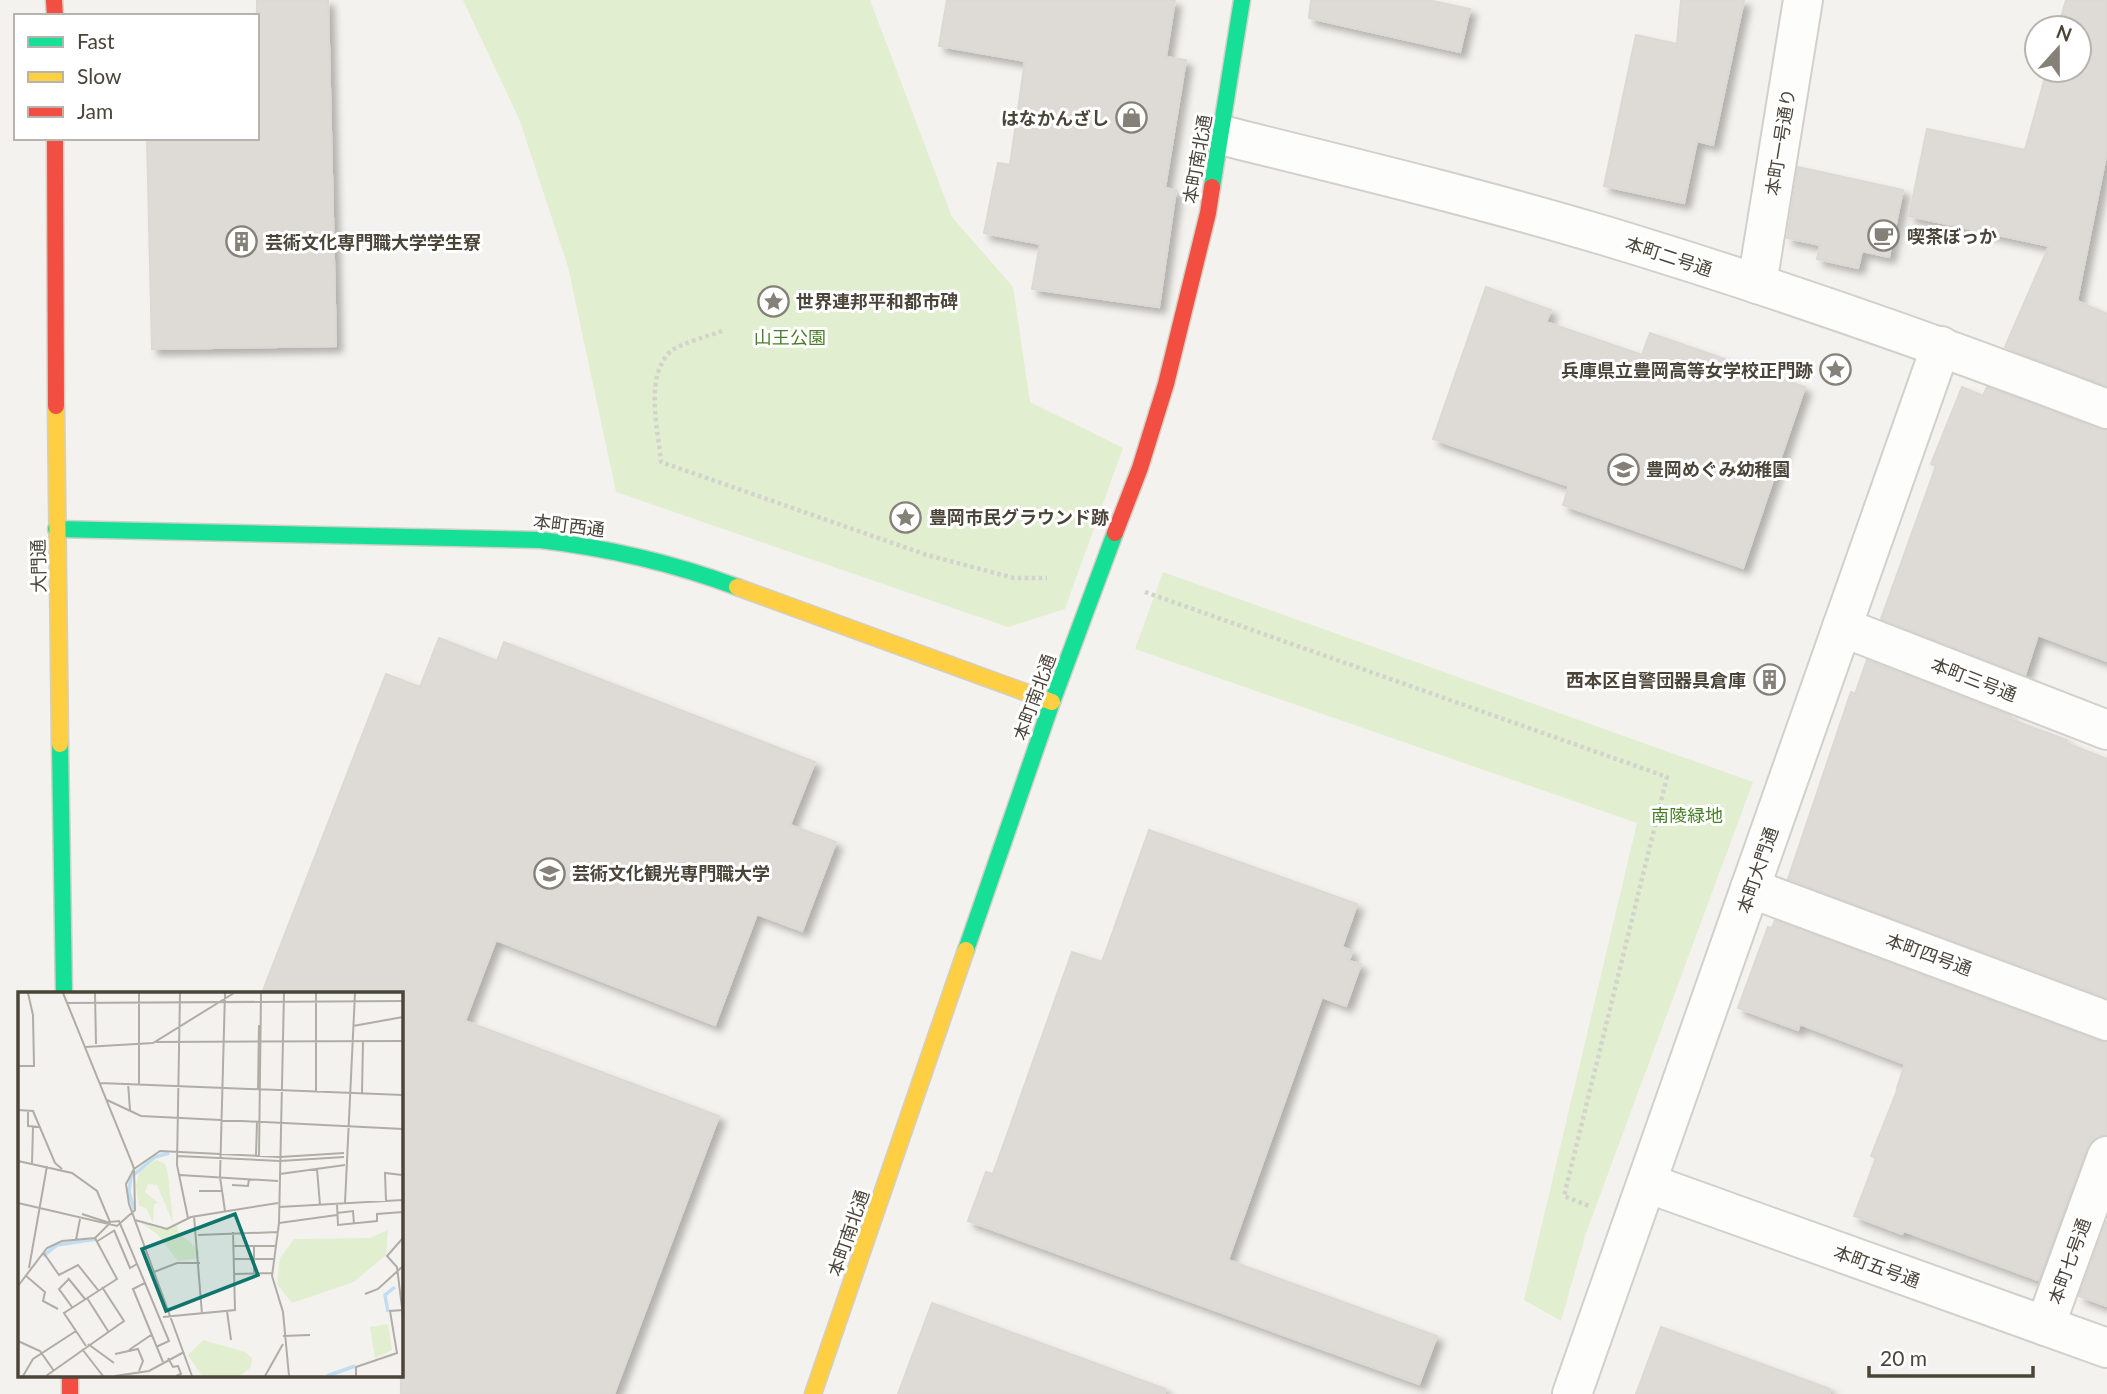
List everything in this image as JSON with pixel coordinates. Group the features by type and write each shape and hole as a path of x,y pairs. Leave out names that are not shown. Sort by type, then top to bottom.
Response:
{"street":[{"name":"本町南北通","path":"813,1394 1052,702 1140,468 1166,384 1208,213 1242,0"},
{"name":"本町一号通り","path":"1757,284 1803,0"},
{"name":"本町二号通","path":"1221,135 1449,191 1606,236 1941,346 2107,410"},
{"name":"大門通","path":"55,140 56,528 64,992"},
{"name":"本町大門通","path":"1572,1394 1941,346"},
{"name":"本町西通","path":"56,528 540,540 591,546 640,555 691,570 1052,702"},
{"name":"本町三号通","path":"1842,628 2107,730"},
{"name":"本町四号通","path":"1751,888 2107,1021"},
{"name":"本町七号通","path":"2045,1326 2107,1156"},
{"name":"本町五号通","path":"1647,1183 2107,1348"},
{"path":"70,1376 70,1394"}],"path":[{"path":"722,331 673,349 662,363 654,393 661,462 928,555 1014,578 1052,578"},
{"path":"1142,592 1667,777 1564,1196 1600,1210"}],"green space":[{"name":"山王公園","path":"463,0 870,0 952,217 1013,287 1030,402 1123,448 1065,609 1008,627 616,492 568,267 520,121"},
{"name":"南陵緑地","path":"1163,572 1753,782 1586,1233 1561,1321 1524,1300 1637,823 1135,649"}],"building":[{"name":"芸術文化専門職大学学生寮","path":"257,0 328,0 336,346 152,349 147,140 259,140"},
{"path":"947,0 1175,0 1166,57 1186,60 1165,188 1176,190 1159,307 1032,289 1040,244 984,233 998,163 1010,165 1025,61 939,46"},
{"path":"1311,0 1428,0 1470,9 1460,52 1309,18"},
{"path":"1681,0 1744,0 1713,145 1697,141 1684,203 1604,186 1636,35 1677,44"},
{"path":"2066,0 2107,0 2107,151 2077,301 2107,314 2107,386 2005,347 2049,246 1909,216 1927,129 2025,150 2043,84 2093,84 2093,14 2062,14"},
{"path":"1798,167 1903,190 1889,257 1862,251 1858,268 1817,259 1820,245 1787,238"},
{"path":"1486,287 1551,310 1546,322 1642,355 1650,333 1805,387 1743,568 1563,505 1569,486 1433,439"},
{"path":"1962,387 1983,396 1987,387 2107,430 2107,661 2038,635 2025,675 1881,619 1936,466 1931,464"},
{"path":"439,638 497,661 504,642 815,762 790,825 836,842 802,931 757,914 715,1025 496,940 465,1021 719,1116 614,1394 401,1394 402,992 262,992 386,674 420,687"},
{"path":"1867,660 2011,716 2010,719 2067,740 2066,743 2107,759 2107,998 1788,879 1851,692 1855,694"},
{"path":"1149,830 1357,904 1342,947 1352,951 1349,961 1361,964 1346,1006 1322,997 1228,1260 1437,1336 1419,1384 968,1221 986,1172 993,1174 1072,952 1102,962"},
{"path":"1775,920 2107,1042 2107,1135 2094,1139 2086,1149 2038,1280 1904,1231 1902,1234 1854,1216 1876,1158 1871,1156 1905,1064 1800,1024 1798,1030 1738,1008 1768,927 1772,928"},
{"path":"2107,1220 2107,1306 2079,1296"},
{"path":"932,1303 1165,1389 1164,1394 898,1394"},
{"path":"1661,1327 1830,1389 1829,1394 1636,1394"}],"traffic: fast":[{"path":"1212,187 1242,0"},
{"path":"56,529 540,540 640,558 737,587"},
{"path":"966,950 1052,702 1115,533"},
{"path":"60,744 64,992"}],"traffic: slow":[{"path":"56,406 60,744"},
{"path":"737,587 1052,702"},
{"path":"813,1394 966,950"}],"traffic: jam":[{"path":"54,0 55,14"},
{"path":"55,140 56,406"},
{"path":"1115,533 1140,468 1166,384 1212,187"},
{"path":"70,1376 70,1394"}],"place":[{"name":"はなかんざし","path":"1132,118"},
{"name":"喫茶ぼっか","path":"1884,236"},
{"name":"芸術文化専門職大学学生寮","path":"242,242"},
{"name":"世界連邦平和都市碑","path":"773,301"},
{"name":"兵庫県立豊岡高等女学校正門跡","path":"1836,370"},
{"name":"豊岡めぐみ幼稚園","path":"1623,469"},
{"name":"豊岡市民グラウンド跡","path":"906,517"},
{"name":"西本区自警団器具倉庫","path":"1769,680"},
{"name":"芸術文化観光専門職大学","path":"549,873"}]}
